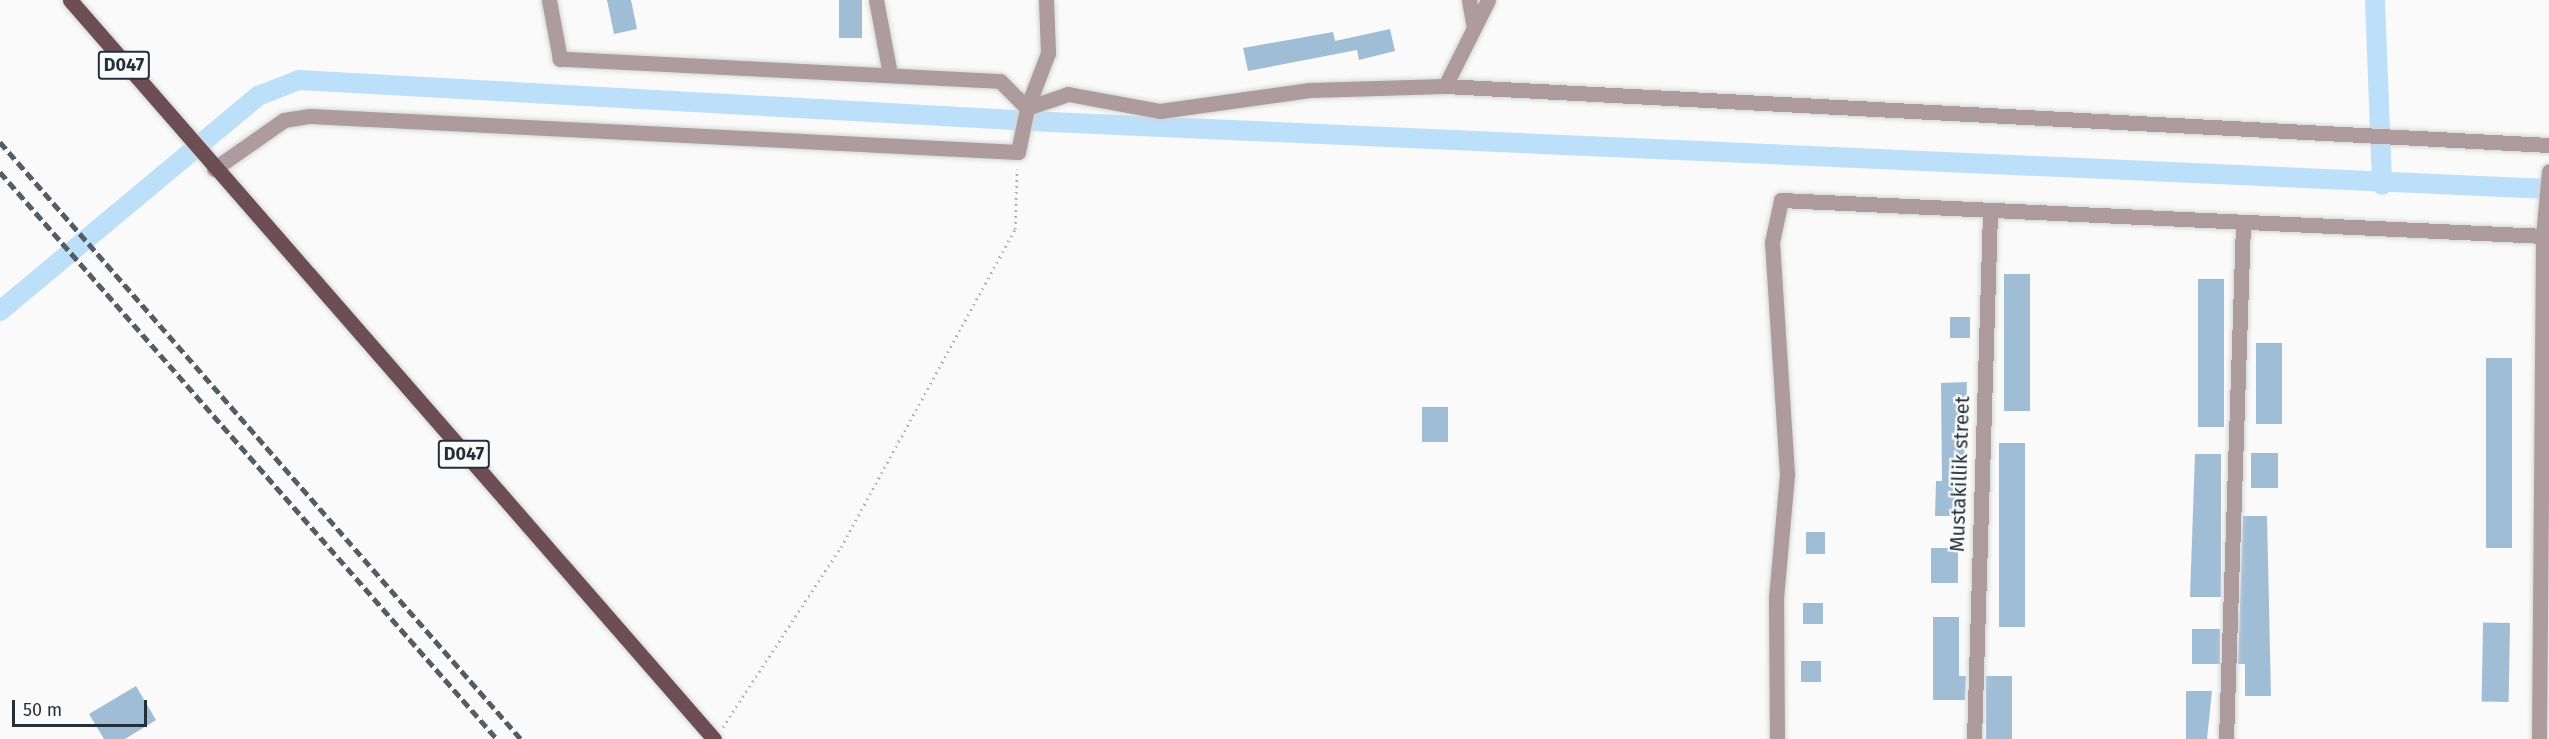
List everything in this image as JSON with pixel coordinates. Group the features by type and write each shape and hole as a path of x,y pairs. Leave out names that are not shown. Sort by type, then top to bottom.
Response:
{"main road":[{"name":"D047","path":"70,0 214,169 717,735"}],"street":[{"path":"549,0 560,58 1000,81 1028,108"},
{"path":"876,0 891,74"},
{"path":"214,169 284,120 310,116 1018,152 1028,108 1048,53 1046,0"},
{"path":"1468,0 1474,28"},
{"path":"1445,86 1488,0"},
{"path":"1028,108 1068,94 1160,111 1310,90 1445,86 2549,145"},
{"path":"2538,739 2543,236 2549,171"},
{"path":"1777,739 1776,598 1787,474 1772,242 1781,200 2243,225 2543,236"},
{"name":"Mustakillik street","path":"1974,739 1990,211"},
{"path":"2226,739 2243,225"}],"path":[{"path":"717,735 847,537 1015,229 1018,152"}],"building":[{"path":"607,0 631,0 637,29 614,34"},
{"path":"839,0 862,0 862,38 839,38"},
{"path":"1390,29 1395,51 1359,60 1357,50 1248,71 1243,48 1333,32 1335,41"},
{"path":"2004,274 2030,274 2030,411 2004,411"},
{"path":"2198,279 2224,279 2224,427 2198,427"},
{"path":"1950,317 1970,317 1970,338 1950,338"},
{"path":"2256,343 2282,343 2282,424 2256,424"},
{"path":"2486,358 2512,358 2512,548 2486,548"},
{"path":"1967,382 1962,516 1935,516 1936,481 1942,481 1941,383"},
{"path":"1422,407 1448,407 1448,442 1422,442"},
{"path":"1999,443 2025,443 2025,627 1999,627"},
{"path":"2251,453 2278,453 2278,488 2251,488"},
{"path":"2195,454 2221,454 2221,597 2190,597"},
{"path":"2243,516 2267,516 2271,696 2245,696 2245,664 2238,664"},
{"path":"1806,532 1825,532 1825,554 1806,554"},
{"path":"1931,548 1958,548 1958,583 1931,583"},
{"path":"1803,603 1823,603 1823,624 1803,624"},
{"path":"1933,617 1959,617 1959,676 1966,676 1965,700 1933,700"},
{"path":"2483,623 2510,623 2509,702 2482,702"},
{"path":"2192,629 2220,629 2220,664 2192,664"},
{"path":"1801,661 1821,661 1821,682 1801,682"},
{"path":"1986,676 2012,676 2012,739 1986,739"},
{"path":"136,686 156,720 125,739 104,739 89,714"},
{"path":"2186,691 2212,691 2207,739 2186,739"}],"waterway":[{"path":"2375,0 2382,185"},
{"path":"0,311 258,96 299,80 1051,122 2549,189"}],"railway":[{"path":"0,142 521,739"},
{"path":"0,172 497,739"}]}
